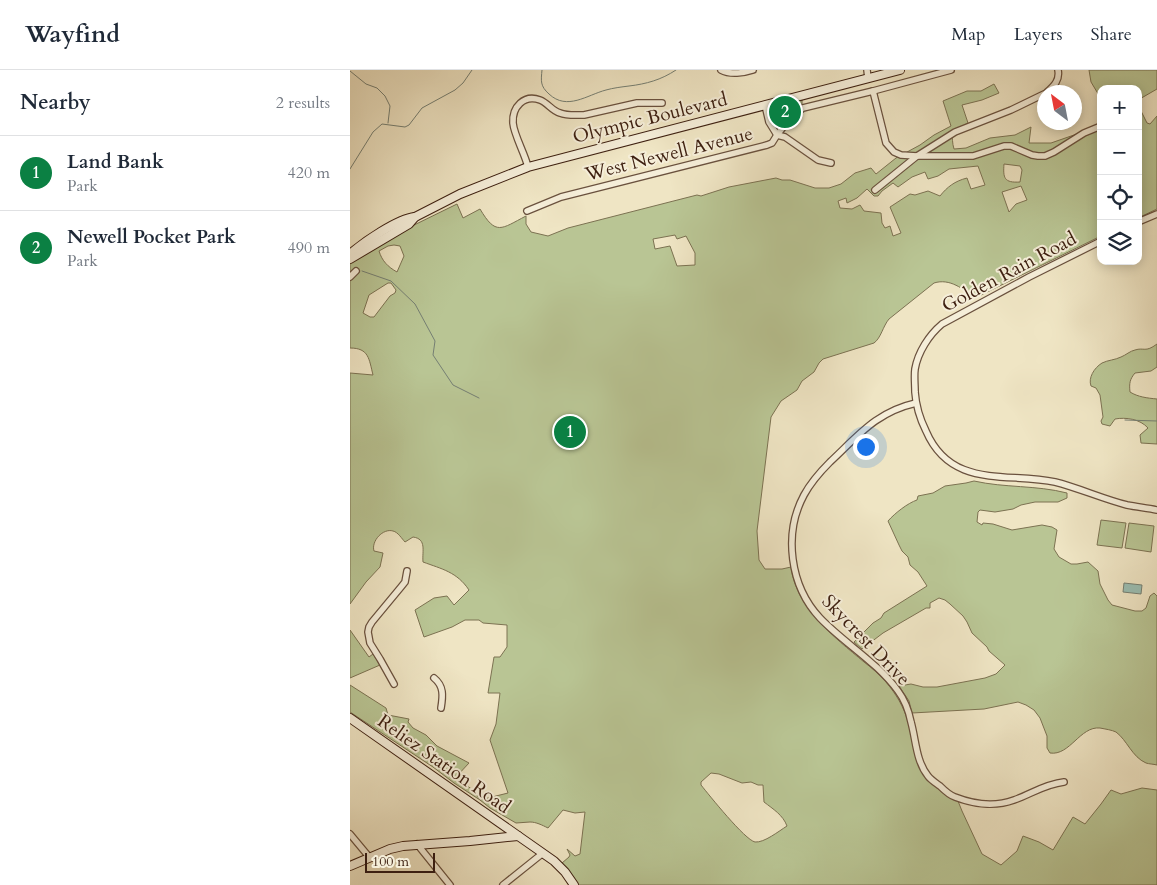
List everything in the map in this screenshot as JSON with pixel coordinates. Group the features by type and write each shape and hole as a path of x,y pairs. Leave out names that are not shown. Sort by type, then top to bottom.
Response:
{"main road":[{"name":"Olympic Boulevard","path":"350,254 359,246 407,218 415,217 460,194 528,167 765,105 868,74 900,70"},
{"name":"Olympic Boulevard","path":"350,259 409,224 415,217"},
{"path":"350,250 359,246"},
{"name":"Reliez Station Road","path":"350,718 543,853 560,867 574,885"},
{"path":"350,866 390,849 403,846 518,836"}],"street":[{"path":"721,70 726,73 754,70"},
{"name":"West Newell Avenue","path":"527,211 562,197 767,145 772,142 791,117 803,108 951,70"},
{"path":"1055,85 1058,70"},
{"path":"873,91 886,143 889,148 901,155 973,156 1004,146 1010,146 1032,155 1045,156 1084,133 1097,128"},
{"path":"875,190 917,156 954,132 1011,110 1037,97"},
{"path":"528,167 513,123 515,108 522,101 529,99 540,100 559,113 576,115 637,103 662,103"},
{"path":"765,105 769,122 777,134 785,137 818,160 831,163"},
{"path":"1142,220 1157,214"},
{"name":"Golden Rain Road","path":"1097,243 1029,277 942,324 934,331 922,349 915,368 916,403 932,443 942,456 962,469 984,476 1058,483 1128,505 1157,510"},
{"path":"350,277 356,271"},
{"name":"Skycrest Drive","path":"916,403 896,409 874,421 826,466 808,488 800,502 795,517 792,545 793,564 801,590 819,617 883,674 898,692 911,721 920,763 928,776 952,796 980,804 995,804 1013,801 1055,783 1064,782"},
{"path":"394,684 370,643 368,627 404,582 407,571"},
{"path":"434,678 444,695 441,708"},
{"path":"350,834 370,858"},
{"path":"417,844 450,885"},
{"path":"503,885 543,853"}],"green space":[{"path":"1089,70 1157,70 1157,89 1142,98 1142,85 1097,85 1097,92 1091,82"},
{"path":"994,84 999,93 962,105 968,123 951,132 954,149 966,148 990,138 1015,135 1031,127 1029,143 1051,143 1097,126 1097,238 975,298 951,283 934,283 889,319 874,343 823,359 814,372 802,381 797,390 781,401 771,417 757,531 759,560 765,569 791,567 794,582 808,608 829,632 884,679 904,711 919,765 928,780 946,795 958,801 982,854 1001,865 1017,851 1023,836 1053,850 1073,817 1085,824 1111,790 1121,794 1142,788 1157,790 1157,885 578,885 562,863 570,855 567,849 575,856 580,854 585,812 575,813 563,810 548,828 532,822 516,823 480,800 508,793 490,740 496,724 500,693 488,693 494,657 500,657 507,647 507,625 483,623 479,620 465,620 424,637 415,610 434,598 447,596 454,605 469,590 454,575 423,562 423,546 420,540 413,537 405,542 393,531 385,531 376,539 374,551 383,553 380,567 350,604 350,373 373,375 365,352 350,348 350,263 408,228 457,204 463,218 480,209 490,223 500,228 526,216 526,224 531,232 548,236 568,228 697,195 701,196 729,187 776,178 790,180 815,188 829,188 841,184 855,173 871,168 876,174 896,158 951,126 943,101 967,91 981,91","holes":["1004,164 1020,166 1022,170 1020,182 1011,182 1006,179 1004,176","978,166 985,185 971,189 967,178 952,185 940,196 928,191 915,195 910,194 890,207 901,233 893,236 890,226 885,228 882,223 881,213 864,211 860,205 852,209 840,208 838,201 846,198 847,203 857,198 867,189 874,196 878,196 893,183 898,187 912,177 925,172 928,179 938,176 949,169","1021,186 1027,200 1016,204 1009,212 1002,192","675,235 677,239 686,236 695,253 695,265 677,266 670,246 655,249 653,239","388,246 400,246 404,256 397,272 386,263 379,251","388,283 391,283 396,290 374,317 363,313 369,295","711,773 719,774 742,783 751,782 763,785 764,802 780,815 787,826 767,839 755,842 743,834 701,785 701,782"]},
{"path":"802,100 802,104 781,123 776,119 777,106"},
{"path":"1142,113 1147,123 1150,124 1157,116 1157,209 1142,216"},
{"path":"1157,344 1157,367 1151,371 1135,373 1130,384 1130,392 1146,398 1157,399 1157,444 1141,443 1140,435 1148,428 1133,419 1115,419 1110,426 1102,424 1100,395 1096,388 1091,386 1090,380 1094,370 1102,363"},
{"path":"974,481 1067,493 1067,498 1058,502 1035,502 995,512 980,510 977,522 982,525 983,523 993,524 1012,530 1042,525 1057,530 1054,549 1059,557 1071,564 1088,562 1098,571 1100,584 1112,605 1142,611 1146,608 1150,596 1154,593 1157,596 1157,765 1141,760 1116,732 1100,728 1087,731 1057,753 1050,753 1047,748 1047,736 1040,718 1034,710 1018,702 984,709 912,713 909,701 899,686 911,684 923,687 937,687 985,678 996,674 1005,665 972,633 963,616 945,600 939,598 930,603 930,608 926,608 883,633 862,649 854,642 873,623 881,618 884,613 927,586 918,572 910,565 908,557 902,551 888,521 910,503 917,500 918,496 933,493 945,486"},
{"path":"1101,520 1126,523 1122,548 1097,545"},
{"path":"1129,523 1154,526 1151,552 1125,548"},
{"path":"350,630 369,657 373,654 380,665 350,678"},
{"path":"350,685 386,708 388,715 409,719 408,722 413,728 426,735 437,746 469,763 456,777 474,791 480,800 350,712"}],"water":[{"path":"1124,583 1142,585 1141,594 1123,592"}],"waterway":[{"path":"350,169 373,132 382,124 405,127 409,125 422,108 455,90 463,83 472,70"},
{"path":"542,70 542,83 546,91 556,99 570,102 609,89 653,81 676,70"},
{"path":"350,71 366,84 377,88 385,96 390,106 388,123"},
{"path":"362,271 391,281 415,304 435,341 433,355 453,385 479,398"},
{"path":"1125,420 1157,421"}],"place":[{"name":"Newell Pocket Park","path":"785,112"},
{"name":"Land Bank","path":"570,432"}]}
